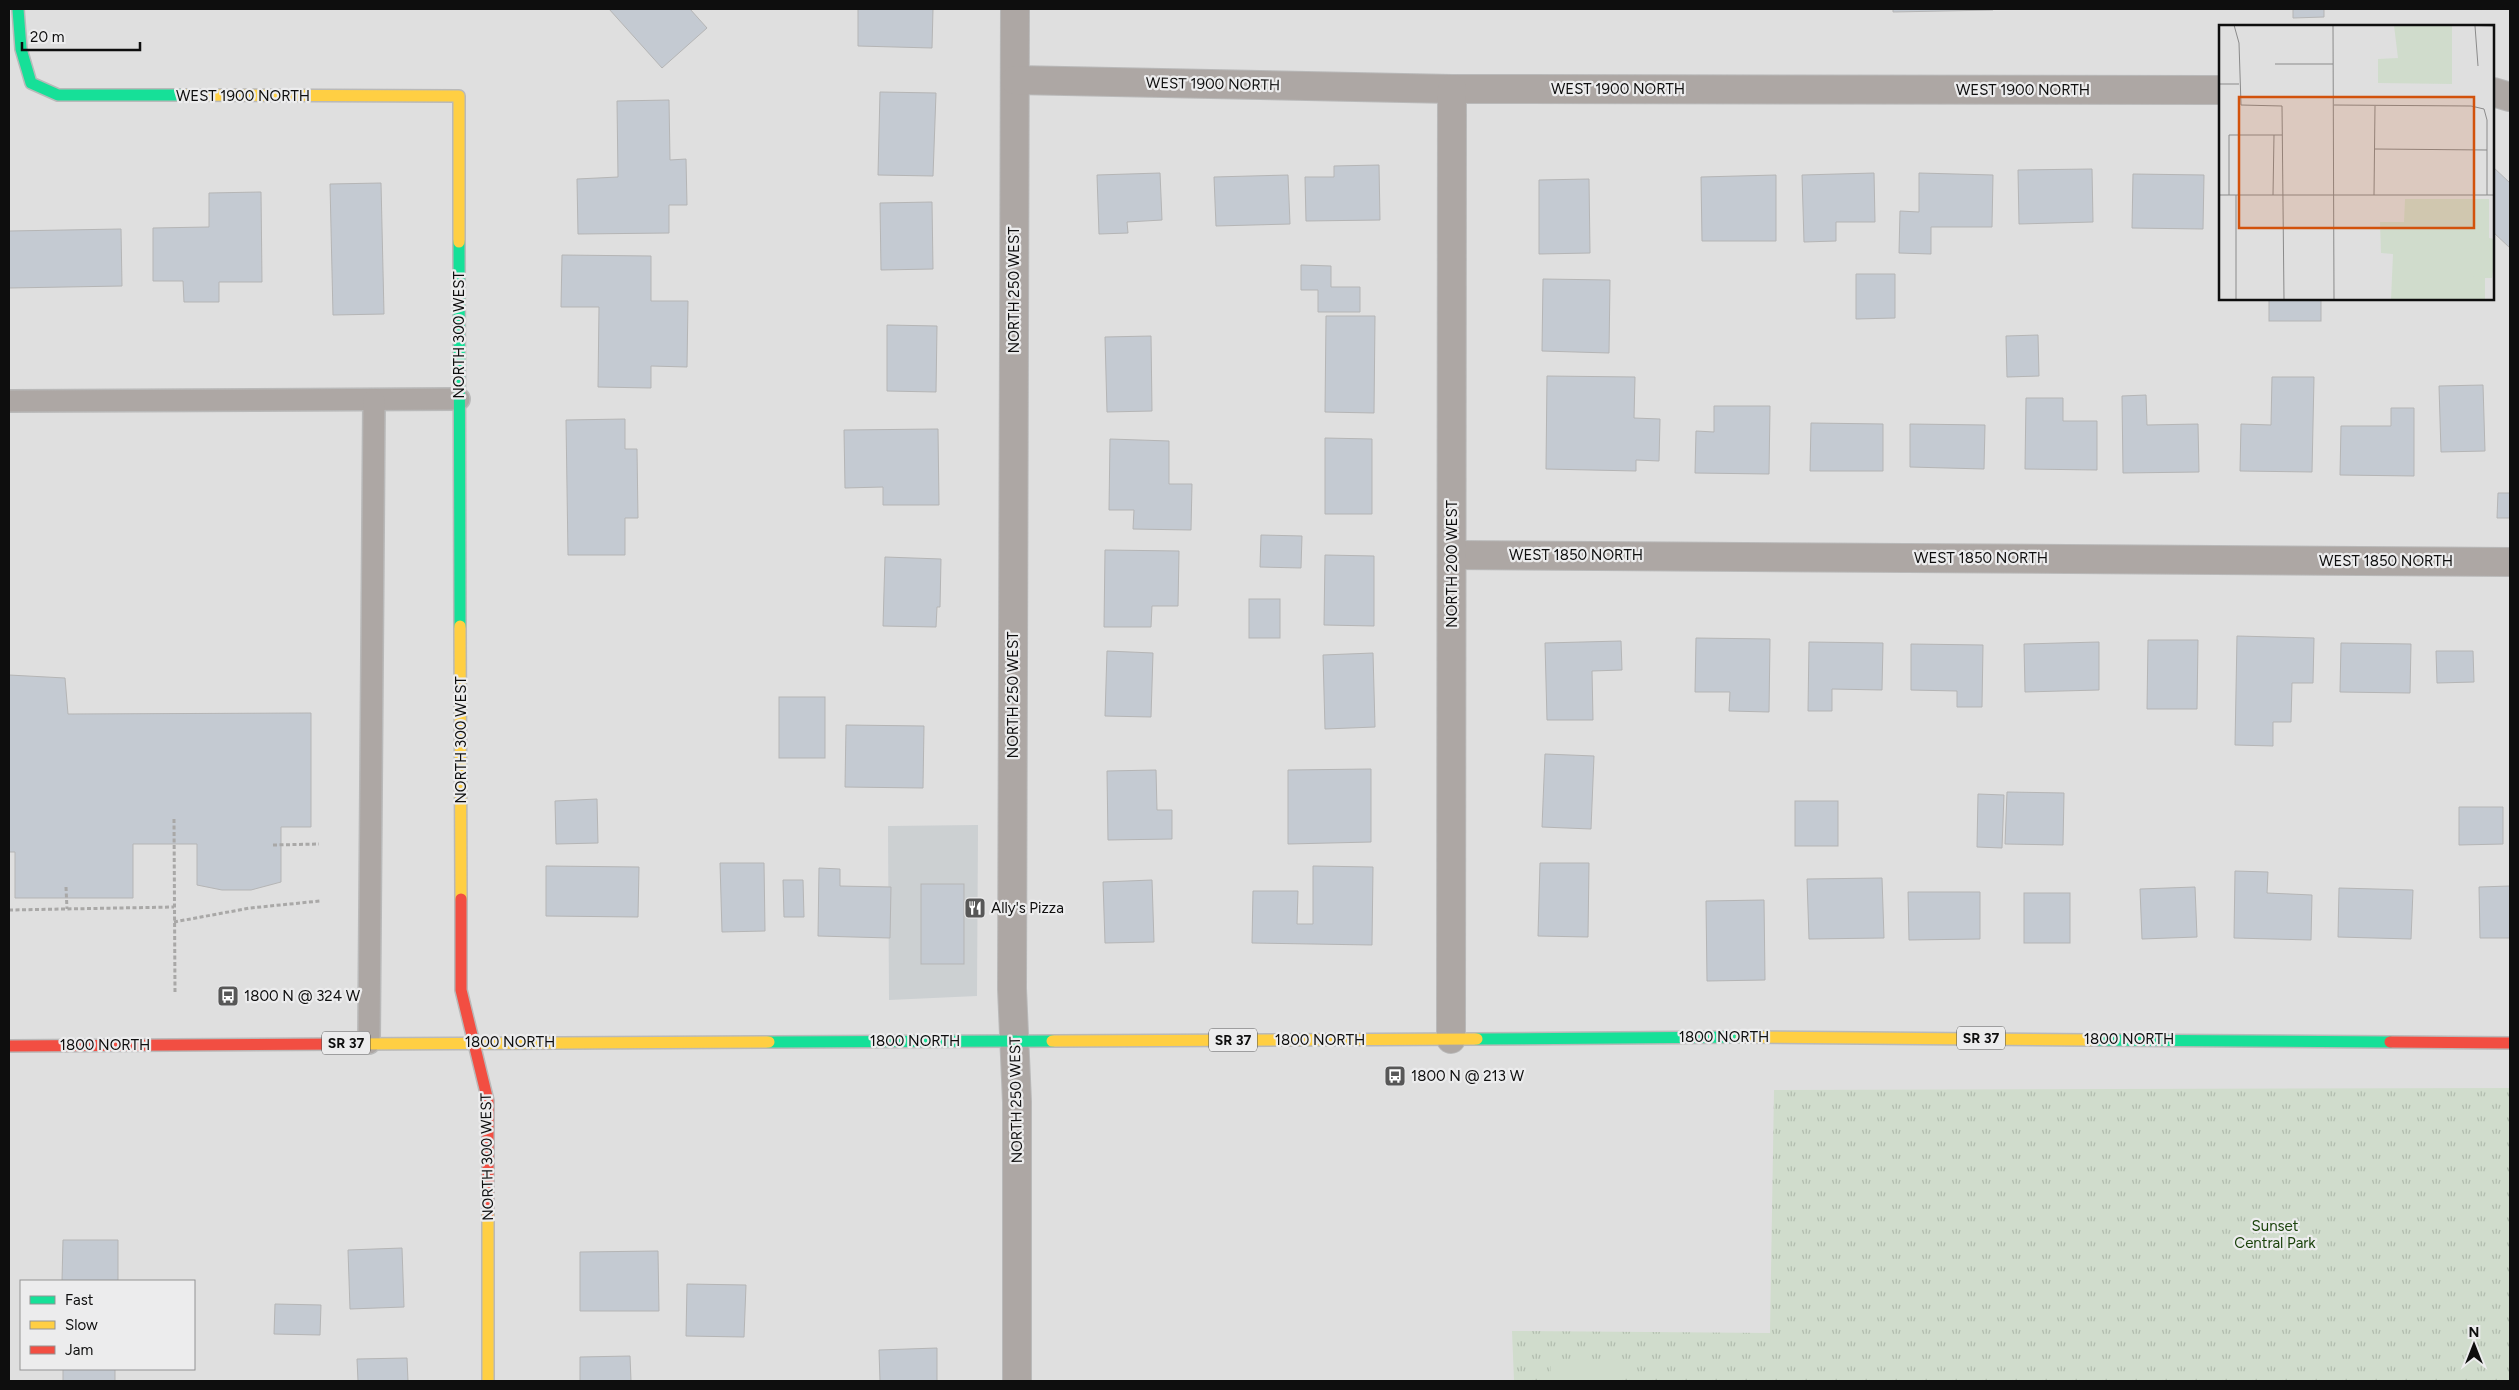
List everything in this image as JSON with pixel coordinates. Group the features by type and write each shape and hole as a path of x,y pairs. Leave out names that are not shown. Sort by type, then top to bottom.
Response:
{"main road":[{"name":"WEST 1900 NORTH","path":"18,9 21,50 30,83 58,95 459,96"},
{"name":"NORTH 300 WEST","path":"459,96 461,990 488,1101 488,1381"},
{"name":"1800 NORTH","path":"9,1046 1804,1037 2510,1042"}],"street":[{"name":"NORTH 250 WEST","path":"1015,9 1012,989 1015,1041 1016,1381"},
{"name":"WEST 1900 NORTH","path":"1015,80 1452,89 2219,90"},
{"name":"NORTH 200 WEST","path":"1451,1039 1452,89"},
{"path":"2494,92 2510,97"},
{"name":"WEST 1850 NORTH","path":"1452,555 2510,562"}],"lane":[{"path":"9,401 459,399"},
{"path":"369,1043 374,400"}],"path":[{"path":"174,819 175,993"},
{"path":"273,845 319,844"},
{"path":"66,887 67,909"},
{"path":"174,922 250,908 320,901"},
{"path":"9,910 174,907"}],"shaded area":[{"path":"978,825 977,996 889,1000 888,826"}],"green space":[{"name":"Sunset Central Park","path":"2510,1088 2510,1381 1514,1381 1512,1331 1770,1333 1774,1090"},
{"path":"1551,1359 1619,1360 1619,1381 1551,1381"}],"building":[{"path":"609,9 690,9 707,28 662,68"},
{"path":"858,9 933,9 932,48 858,46"},
{"path":"1893,9 1993,9 1993,10 1893,12"},
{"path":"2293,9 2324,9 2324,17 2293,18"},
{"path":"880,92 936,93 933,176 878,175"},
{"path":"669,100 670,160 686,159 687,205 669,205 669,233 578,234 577,179 618,177 617,101"},
{"path":"1379,165 1380,220 1306,221 1305,177 1334,177 1334,166"},
{"path":"2494,168 2510,183 2510,248 2494,233"},
{"path":"2092,169 2093,222 2019,224 2018,170"},
{"path":"1160,173 1162,220 1127,222 1128,233 1099,234 1097,175"},
{"path":"1874,173 1875,222 1836,222 1836,241 1804,242 1802,175"},
{"path":"1919,173 1993,175 1992,227 1931,227 1931,254 1899,253 1900,211 1919,212"},
{"path":"2133,174 2204,175 2203,229 2132,228"},
{"path":"1288,175 1290,224 1216,226 1214,177"},
{"path":"1776,175 1776,241 1702,241 1701,177"},
{"path":"1589,179 1590,253 1539,254 1539,180"},
{"path":"381,183 384,314 333,315 330,184"},
{"path":"261,192 262,282 219,282 219,302 184,302 183,281 153,281 153,228 209,227 209,193"},
{"path":"932,202 933,269 881,270 880,203"},
{"path":"121,229 122,286 9,288 9,231"},
{"path":"562,255 651,256 651,301 688,301 687,367 651,366 651,388 598,387 599,307 561,307"},
{"path":"1301,265 1331,266 1331,287 1360,287 1360,312 1318,312 1318,290 1301,290"},
{"path":"1856,274 1895,274 1895,318 1856,319"},
{"path":"1543,279 1610,280 1609,353 1542,351"},
{"path":"2269,300 2321,300 2321,321 2269,321"},
{"path":"1326,316 1375,316 1374,413 1325,412"},
{"path":"887,325 937,326 936,392 887,391"},
{"path":"2038,335 2039,376 2007,377 2006,336"},
{"path":"1151,336 1152,411 1107,412 1105,337"},
{"path":"1547,376 1635,377 1634,418 1660,419 1659,461 1636,460 1636,471 1546,469"},
{"path":"2272,377 2314,377 2312,472 2240,471 2241,424 2271,425"},
{"path":"2483,385 2485,451 2441,452 2439,386"},
{"path":"2146,395 2147,425 2198,424 2199,472 2123,473 2122,396"},
{"path":"2026,398 2063,398 2063,421 2097,421 2097,470 2025,469"},
{"path":"1714,406 1770,406 1769,474 1695,473 1696,431 1714,432"},
{"path":"2391,408 2414,408 2414,476 2340,475 2341,426 2391,426"},
{"path":"625,419 625,449 637,449 638,518 625,518 625,555 568,555 566,420"},
{"path":"1811,423 1883,424 1883,471 1810,471"},
{"path":"1910,424 1985,425 1984,469 1910,467"},
{"path":"938,429 939,505 883,505 883,487 845,488 844,430"},
{"path":"1325,438 1372,439 1372,514 1325,514"},
{"path":"1110,439 1169,441 1169,484 1192,484 1191,530 1133,529 1134,510 1109,510"},
{"path":"2498,493 2510,493 2510,518 2497,518"},
{"path":"1261,535 1302,536 1301,568 1260,567"},
{"path":"1105,550 1179,551 1178,606 1152,606 1151,627 1104,627"},
{"path":"1325,555 1374,556 1374,626 1324,625"},
{"path":"885,557 941,559 940,607 937,607 936,627 883,626"},
{"path":"1249,599 1280,599 1280,638 1249,638"},
{"path":"2237,636 2314,638 2313,683 2292,683 2291,722 2273,722 2273,746 2235,745"},
{"path":"1696,638 1770,639 1769,712 1729,711 1730,692 1695,692"},
{"path":"2148,640 2198,640 2197,709 2147,709"},
{"path":"1621,641 1622,670 1592,671 1593,720 1547,720 1545,643"},
{"path":"1809,642 1883,643 1882,690 1832,689 1832,711 1808,711"},
{"path":"2099,642 2099,690 2025,692 2024,644"},
{"path":"2341,643 2411,644 2410,693 2340,692"},
{"path":"1911,644 1983,645 1982,707 1957,707 1957,691 1911,690"},
{"path":"1107,651 1153,653 1151,717 1105,716"},
{"path":"2436,651 2473,651 2474,682 2437,683"},
{"path":"1373,653 1375,727 1325,729 1323,655"},
{"path":"9,675 65,678 68,714 311,713 311,827 281,827 281,882 251,890 222,890 197,885 197,844 133,844 133,898 15,898 15,852 9,852"},
{"path":"779,697 825,697 825,758 779,758"},
{"path":"846,725 924,726 923,788 845,787"},
{"path":"1545,754 1594,756 1591,829 1542,827"},
{"path":"1371,769 1371,842 1288,844 1288,770"},
{"path":"1156,770 1157,810 1172,810 1172,839 1108,840 1107,771"},
{"path":"2007,792 2064,793 2063,845 2005,844"},
{"path":"1978,794 2004,795 2002,848 1977,847"},
{"path":"597,799 598,843 556,844 555,801"},
{"path":"1795,801 1838,801 1838,846 1795,846"},
{"path":"2459,807 2503,807 2503,844 2459,845"},
{"path":"720,863 764,863 765,931 722,932"},
{"path":"1540,863 1589,863 1588,937 1538,936"},
{"path":"546,866 639,867 638,917 546,916"},
{"path":"1313,866 1373,867 1372,945 1252,943 1253,891 1298,891 1297,924 1313,924"},
{"path":"819,868 840,869 840,886 891,887 890,938 818,936"},
{"path":"2235,871 2268,872 2267,893 2312,895 2311,940 2234,938"},
{"path":"1882,878 1884,938 1809,939 1807,879"},
{"path":"783,880 803,880 804,917 784,917"},
{"path":"1152,880 1154,942 1105,943 1103,882"},
{"path":"921,884 964,884 964,964 921,964"},
{"path":"2510,886 2510,938 2480,938 2479,887"},
{"path":"2195,887 2197,937 2142,939 2140,889"},
{"path":"2339,888 2413,890 2411,939 2338,937"},
{"path":"1908,892 1980,892 1980,939 1909,940"},
{"path":"2024,893 2070,893 2070,943 2024,943"},
{"path":"1764,900 1765,980 1707,981 1706,901"},
{"path":"63,1240 118,1240 118,1280 62,1280"},
{"path":"402,1248 404,1307 350,1309 348,1250"},
{"path":"658,1251 659,1311 580,1311 580,1252"},
{"path":"687,1284 746,1285 744,1337 686,1336"},
{"path":"275,1304 321,1305 320,1335 274,1334"},
{"path":"937,1348 937,1381 880,1381 879,1350"},
{"path":"630,1356 631,1381 580,1381 580,1357"},
{"path":"407,1358 408,1381 358,1381 357,1359"},
{"path":"63,1370 115,1370 115,1381 63,1381"}],"traffic: fast":[{"path":"18,9 21,49 31,83 58,95 183,95"},
{"path":"459,242 460,626"},
{"path":"1477,1039 1741,1037"},
{"path":"2093,1040 2390,1042"},
{"path":"769,1042 1052,1041"}],"traffic: slow":[{"path":"183,95 459,96 459,242"},
{"path":"460,626 461,899"},
{"path":"1741,1037 2093,1040"},
{"path":"1052,1041 1477,1039"},
{"path":"346,1044 769,1042"},
{"path":"488,1213 488,1381"}],"traffic: jam":[{"path":"461,899 461,990 488,1101 488,1213"},
{"path":"2390,1042 2510,1043"},
{"path":"9,1046 346,1044"}],"place":[{"name":"Ally's Pizza","path":"975,908"},
{"name":"1800 N @ 324 W","path":"228,996"},
{"name":"1800 N @ 213 W","path":"1395,1076"}]}
